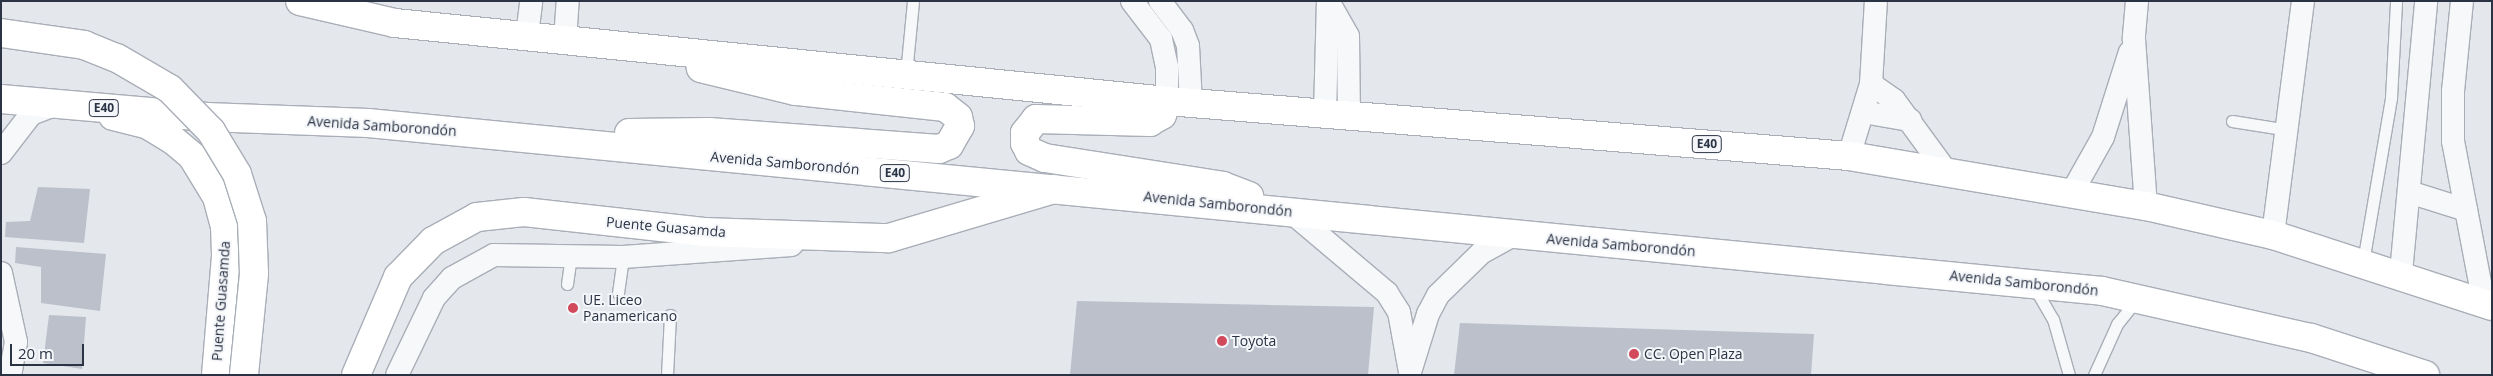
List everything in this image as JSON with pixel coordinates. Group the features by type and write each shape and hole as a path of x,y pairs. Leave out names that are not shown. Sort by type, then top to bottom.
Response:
{"main road":[{"name":"E40","path":"300,1 395,23 1179,102 1850,156 2146,206 2273,235 2400,273 2488,304"},
{"name":"Puente Guasamda","path":"1,33 84,45 117,58 170,89 211,131 237,174 252,222 254,274 244,375"},
{"path":"500,135 709,132 939,149 949,146 960,126 958,117 945,107 795,91 602,44"},
{"name":"Avenida Samborondón","path":"1,99 207,117 368,123 500,135 2032,284 2138,298 2311,338 2425,375"},
{"path":"1179,102 1150,122 1036,119 1025,133 1025,143 1029,151 1045,158 1223,186 1290,211"},
{"name":"Puente Guasamda","path":"65,105 148,125 192,156 205,174 217,197 226,246 216,375"},
{"name":"Puente Guasamda","path":"356,375 398,276 433,241 477,217 524,212 704,232 889,238 1056,189"}],"street":[{"path":"527,36 531,1"},
{"path":"565,40 568,1"},
{"path":"1132,1 1161,39 1179,102"},
{"path":"1160,1 1182,30 1188,46 1179,102"},
{"path":"1328,1 1348,36 1337,115"},
{"path":"1850,156 1871,84 1876,1"},
{"path":"2137,1 2134,39 2139,143 2146,206"},
{"path":"2273,235 2289,130 2304,1"},
{"path":"2400,273 2426,1"},
{"path":"2462,1 2452,91 2453,141 2466,210 2488,304"},
{"path":"2071,194 2103,137 2134,39"},
{"path":"1871,84 1894,100 1946,171"},
{"path":"2419,88 2452,91"},
{"path":"1,152 31,114 65,105"},
{"path":"1863,112 1910,120"},
{"path":"2103,137 2139,143"},
{"path":"2409,192 2466,210"},
{"path":"1290,211 1387,293 1399,312 1410,374"},
{"path":"1410,374 1428,314 1438,296 1481,253 1513,235"},
{"path":"397,375 434,298 452,278 472,264 494,255 524,252 571,257 623,257 889,238"},
{"path":"1,273 16,342 10,375"}],"lane":[{"path":"906,74 913,1"},
{"path":"2363,262 2391,98 2396,1"},
{"path":"2232,121 2289,130"},
{"path":"567,284 571,257"},
{"path":"618,293 623,257"},
{"path":"2032,284 2053,319 2070,375"},
{"path":"2094,375 2117,324 2138,298"},
{"path":"667,375 670,315"}],"building":[{"path":"38,187 90,189 84,243 5,237 6,222 30,221"},
{"path":"16,247 106,254 100,311 41,303 41,267 15,263"},
{"name":"Toyota","path":"1077,301 1374,307 1368,375 1070,375"},
{"path":"49,315 86,317 82,369 43,363"},
{"name":"CC. Open Plaza","path":"1460,323 1814,334 1811,375 1454,375"}],"place":[{"name":"UE. Liceo Panamericano","path":"573,308"},
{"name":"Toyota","path":"1222,341"},
{"name":"CC. Open Plaza","path":"1634,354"}]}
